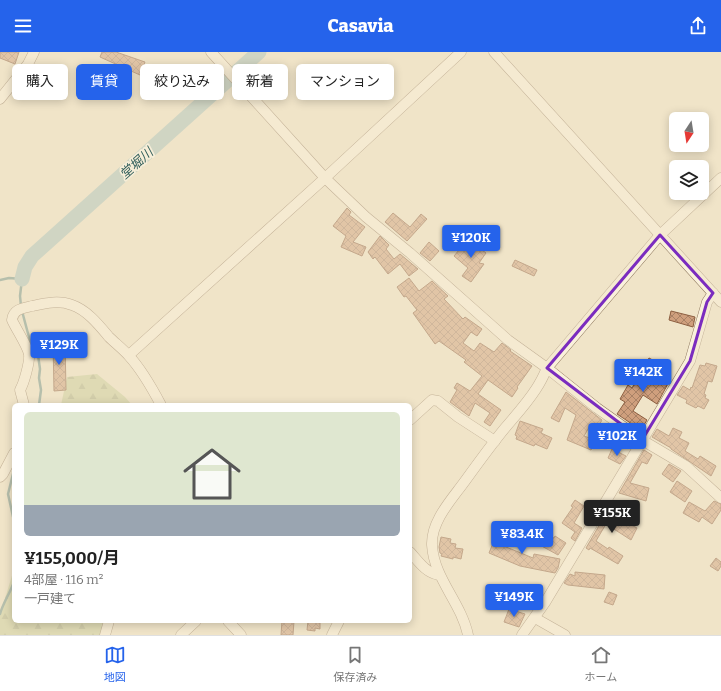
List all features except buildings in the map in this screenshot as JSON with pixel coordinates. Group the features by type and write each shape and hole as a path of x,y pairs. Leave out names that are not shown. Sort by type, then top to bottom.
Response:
{"street":[{"path":"0,99 28,64 34,52"},
{"path":"211,52 325,178 366,217 410,253 508,340 547,368 597,408 642,440 686,466 721,498"},
{"path":"129,355 325,178 461,52"},
{"path":"494,52 721,302"},
{"path":"468,635 457,605 439,575 434,559 432,544 435,530 444,508 536,390 547,368 660,235 721,178"},
{"path":"522,635 546,601 690,360 707,302 713,293"},
{"path":"23,403 20,390 23,385 29,355 12,320 12,314 15,311 46,302 70,304 77,307 99,325 119,347 129,355 160,403"},
{"path":"412,418 432,400 438,401 458,418 495,441"},
{"path":"0,477 12,457"},
{"path":"412,554 426,570 433,574 439,575"},
{"path":"535,618 565,635"},
{"path":"105,635 108,623"},
{"path":"181,635 194,623"},
{"path":"230,623 241,635"},
{"path":"332,635 338,623"}],"highlighted area":[{"path":"660,235 713,293 707,302 690,361 642,440 547,368"}],"green space":[{"path":"97,374 130,403 61,403 67,377"},
{"path":"12,576 12,623 110,623 107,635 0,635 0,615"}],"waterway":[{"name":"堂堀川","path":"22,279 25,267 32,256 259,52"},
{"name":"堂堀川","path":"0,280 9,278 22,279 20,296 21,306"},
{"path":"22,311 30,341 38,355 41,390 39,403"},
{"path":"12,478 8,494 12,512"},
{"path":"0,614 12,586"}]}
